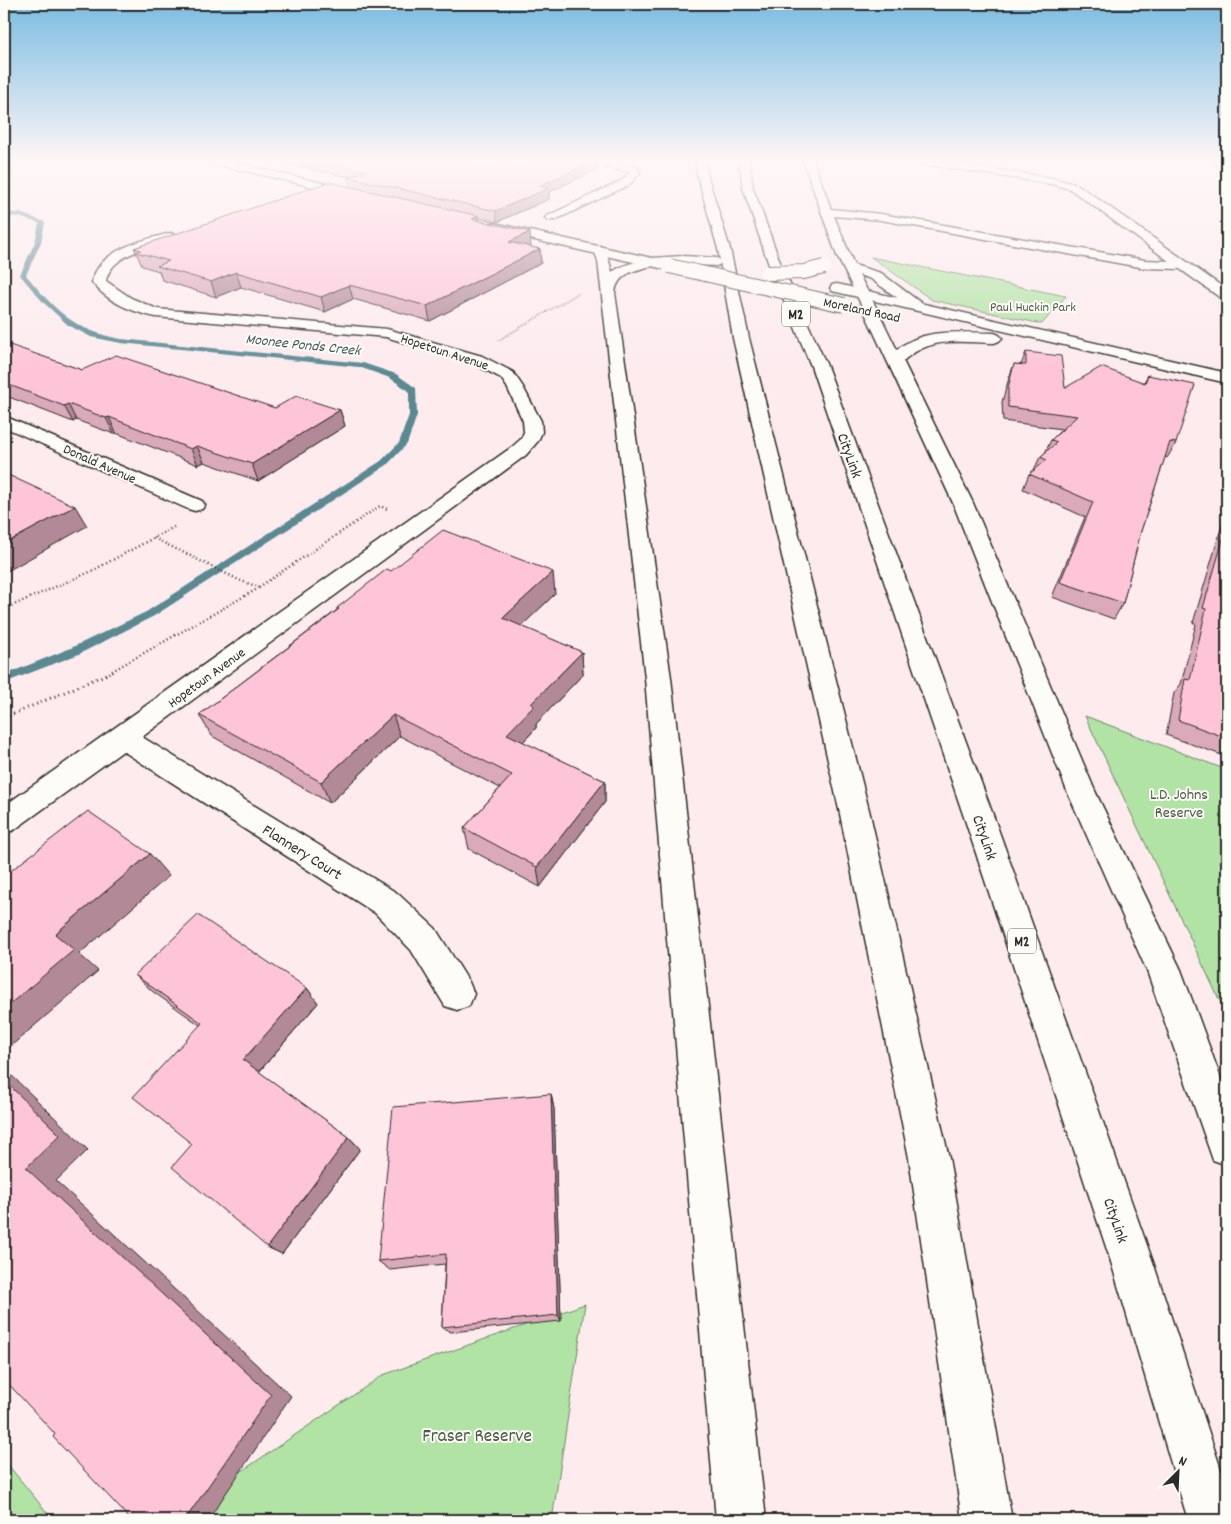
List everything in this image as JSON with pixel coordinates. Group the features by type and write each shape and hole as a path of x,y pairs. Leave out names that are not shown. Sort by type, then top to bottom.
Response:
{"main road":[{"name":"Hopetoun Avenue","path":"4,822 519,451 529,441 533,432 532,421 515,386 507,375 476,359 387,334 156,313 135,306 104,287 100,282 101,269 121,255 187,231"},
{"name":"Moreland Road","path":"523,231 600,250 652,255 844,305 1227,390"},
{"name":"Moreland Road","path":"546,231 621,243"},
{"path":"719,231 746,357 855,814 929,1158 987,1520"},
{"name":"CityLink","path":"763,231 774,262 819,366 981,823 1132,1262 1213,1520"},
{"path":"834,231 860,293 895,360 963,503 1081,791 1164,970 1227,1146"},
{"path":"960,231 1145,264 1184,265"},
{"path":"1136,231 1227,296"},
{"path":"600,250 604,261 658,678 742,1520"},
{"path":"608,299 609,284 613,278 652,255"},
{"name":"Moreland Road","path":"674,260 717,262 746,268 1227,378"},
{"path":"767,273 804,272 848,262 876,276 918,306"},
{"path":"895,360 904,350 928,339 949,337 994,338"},
{"name":"Donald Avenue","path":"4,421 195,505"},
{"name":"Flannery Court","path":"122,737 386,903 423,939 457,994"}],"path":[{"path":"4,609 90,572 180,524"},
{"path":"154,538 241,581"},
{"path":"4,718 98,678 259,587"}],"green space":[{"name":"Paul Huckin Park","path":"871,257 1066,296 1042,324 932,300"},
{"name":"L.D. Johns Reserve","path":"1085,716 1227,770 1227,1016"},
{"name":"Fraser Reserve","path":"585,1304 552,1520 170,1520 383,1375"},
{"path":"4,1460 53,1520 4,1520"}],"building":[{"path":"184,231 526,231 530,232 509,242 540,249 427,306 349,285 321,297 236,272 211,282 157,266 169,261 136,252 141,250 134,248"},
{"path":"4,343 82,370 116,355 275,408 296,396 340,410 252,464 197,446 191,449 109,417 106,418 68,404 64,406 4,383"},
{"path":"1026,352 1061,356 1065,388 1101,367 1145,383 1148,375 1195,385 1176,443 1170,442 1141,531 1123,603 1060,582 1093,502 1029,474 1047,460 1040,457 1057,442 1051,440 1077,416 1008,407 1008,388 1014,364 1026,365"},
{"path":"4,473 75,506 4,544"},
{"path":"1227,526 1227,738 1178,720 1185,679 1190,680 1206,609 1203,608"},
{"path":"443,530 553,572 503,618 582,652 531,704 534,706 507,734 605,781 537,867 464,828 512,775 393,715 321,782 199,715 339,609 337,608 387,569 391,571"},
{"path":"88,811 150,854 55,934 74,950 4,1009 4,876"},
{"path":"198,915 307,988 243,1060 349,1137 267,1247 172,1167 192,1144 133,1097 202,1023 135,975"},
{"path":"4,1080 60,1135 26,1168 271,1395 185,1520 131,1520 53,1437 55,1434 4,1379"},
{"path":"551,1094 558,1315 442,1327 446,1254 378,1261 393,1107"}],"waterway":[{"name":"Moonee Ponds Creek","path":"4,679 75,651 150,614 384,463 403,444 413,415 413,390 393,376 360,365 121,341 90,334 62,316 23,275 42,231"}]}
